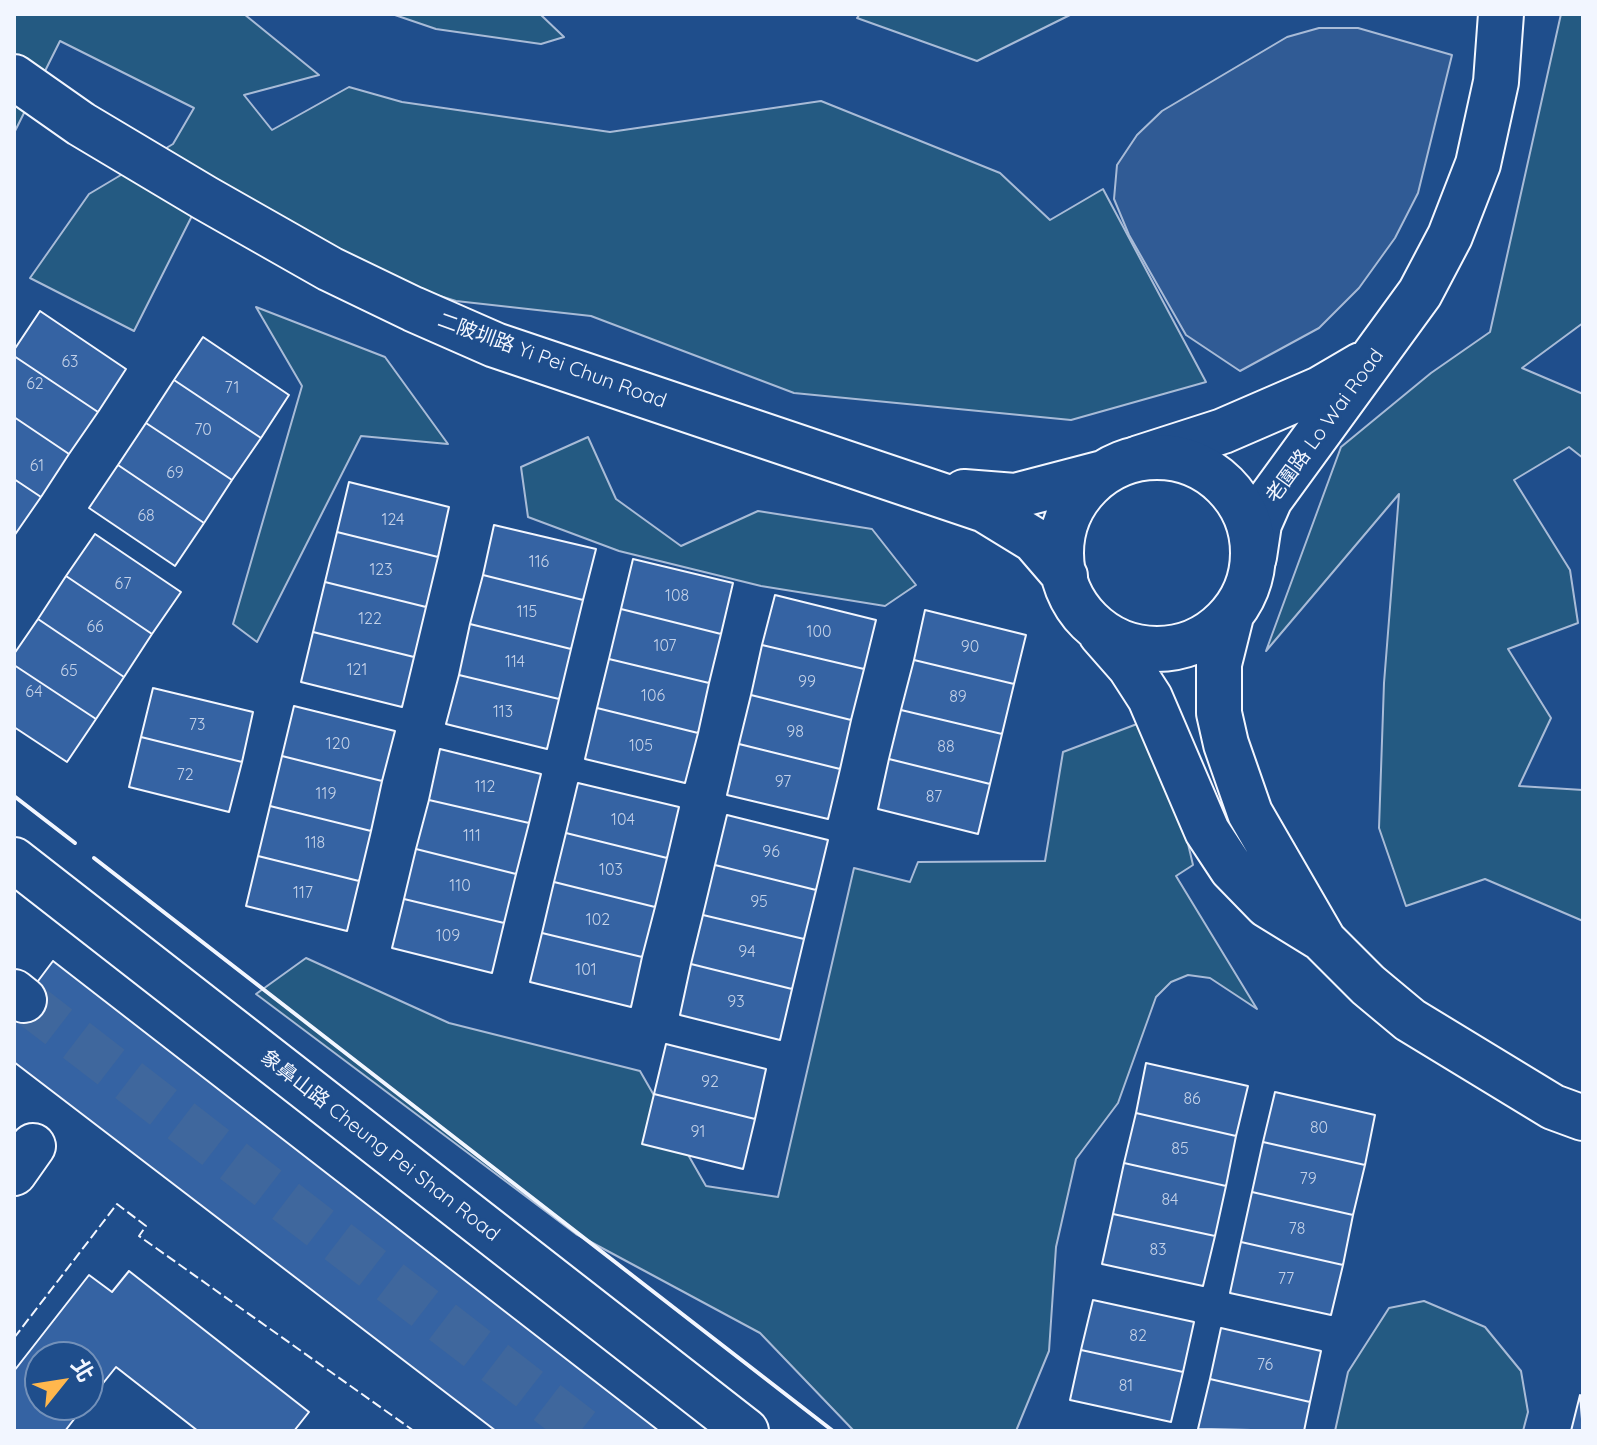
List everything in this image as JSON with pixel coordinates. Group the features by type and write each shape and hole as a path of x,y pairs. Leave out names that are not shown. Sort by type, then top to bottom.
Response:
{"main road":[{"name":"老圍路 Lo Wai Road","path":"1254,557 1259,524 1270,499 1386,343 1426,282 1450,236 1478,164 1496,82 1501,14"},
{"name":"二陂圳路 Yi Pei Chun Road","path":"14,77 81,124 205,198 330,269 413,309 495,345 985,510 1034,540 1065,576"},
{"name":"老圍路 Lo Wai Road","path":"1121,465 1223,431 1320,389 1353,372 1386,343"},
{"path":"1324,941 1250,813 1226,744 1219,713 1219,664 1231,616 1251,578 1254,557 1247,517 1220,480 1182,460 1121,465 1083,490 1067,518 1061,547 1065,576 1080,611 1130,667 1150,698 1207,831 1232,869 1267,905 1324,941 1368,985 1410,1020 1553,1107 1583,1118"},
{"name":"二陂圳路 Yi Pei Chun Road","path":"902,483 989,496 1015,496 1121,465"},
{"path":"1095,628 1134,648 1176,649 1216,631 1231,616"},
{"name":"象鼻山路 Cheung Pei Shan Road","path":"14,860 746,1431"}],"shaded area":[{"path":"14,14 244,14 319,75 244,95 272,130 349,87 402,102 610,132 821,101 1000,173 1050,220 1103,189 1206,382 1071,420 794,393 591,316 456,301 301,253 205,190 134,331 30,278 89,194 173,144 194,108 60,41 14,133"},
{"path":"392,14 540,14 564,37 541,44 436,29"},
{"path":"860,14 1072,14 977,61 857,18"},
{"path":"1561,14 1583,14 1583,323 1522,368 1583,394 1583,458 1569,447 1514,480 1570,570 1578,623 1508,649 1551,718 1519,786 1583,790 1583,921 1485,879 1406,906 1379,828 1384,683 1399,494 1266,651 1341,447 1431,373 1490,332"},
{"path":"1319,28 1358,28 1452,55 1418,193 1395,238 1359,288 1319,328 1240,371 1186,335 1129,235 1114,199 1117,165 1137,135 1162,111 1287,37"},
{"path":"256,307 385,357 448,444 361,436 257,642 233,624 302,386"},
{"path":"588,437 616,499 681,546 758,511 872,529 916,585 885,606 761,586 619,551 528,517 521,467"},
{"path":"1137,724 1181,814 1193,865 1176,876 1257,1009 1210,978 1188,975 1171,982 1156,997 1118,1103 1076,1159 1056,1247 1049,1351 1016,1431 854,1431 760,1333 576,1234 256,994 306,958 449,1023 640,1071 706,1186 778,1197 854,868 910,882 918,862 1045,861 1063,752"},
{"path":"1424,1301 1485,1327 1521,1371 1528,1412 1523,1431 1335,1431 1348,1372 1389,1308"}],"building":[{"path":"40,311 126,369 98,412 14,356 14,350"},
{"path":"203,337 289,395 261,438 174,380"},
{"path":"14,356 98,412 69,454 14,417"},
{"path":"174,380 261,438 232,480 146,423"},
{"path":"14,417 69,454 41,497 14,479"},
{"path":"146,423 232,480 204,523 118,465"},
{"path":"118,465 204,523 175,566 89,508"},
{"path":"14,479 41,497 14,536"},
{"path":"349,482 449,507 438,557 337,532"},
{"path":"494,525 596,549 583,600 483,575"},
{"path":"337,532 438,557 426,607 325,582"},
{"path":"95,534 181,592 152,634 66,576"},
{"path":"633,559 733,583 721,634 621,609"},
{"path":"483,575 583,600 571,649 470,624"},
{"path":"66,576 152,634 124,677 38,619"},
{"path":"325,582 426,607 414,657 313,632"},
{"path":"775,595 876,620 864,669 762,645"},
{"path":"621,609 721,634 709,683 609,659"},
{"path":"925,610 1026,635 1014,684 914,660"},
{"path":"38,619 124,677 96,719 14,665 14,654"},
{"path":"470,624 571,649 559,699 459,675"},
{"path":"313,632 414,657 402,707 301,682"},
{"path":"762,645 864,669 851,720 751,695"},
{"path":"609,659 709,683 698,733 597,708"},
{"path":"914,660 1014,684 1002,734 901,710"},
{"path":"14,665 96,719 67,762 14,727"},
{"path":"459,675 559,699 547,749 446,724"},
{"path":"153,688 253,712 242,762 141,737"},
{"path":"751,695 851,720 840,769 739,744"},
{"path":"294,706 395,731 382,781 282,756"},
{"path":"597,708 698,733 685,783 585,759"},
{"path":"901,710 1002,734 990,784 889,759"},
{"path":"141,737 242,762 229,812 129,787"},
{"path":"739,744 840,769 828,819 727,795"},
{"path":"440,749 541,774 529,823 429,800"},
{"path":"282,756 382,781 371,831 270,806"},
{"path":"889,759 990,784 978,834 878,809"},
{"path":"578,783 679,807 667,858 566,833"},
{"path":"429,800 529,823 516,874 416,849"},
{"path":"270,806 371,831 359,881 258,856"},
{"path":"727,815 828,840 816,890 715,865"},
{"path":"566,833 667,858 655,907 554,882"},
{"path":"416,849 516,874 504,923 404,899"},
{"path":"258,856 359,881 347,931 246,906"},
{"path":"715,865 816,890 804,939 703,915"},
{"path":"554,882 655,907 642,957 542,933"},
{"path":"404,899 504,923 492,973 392,948"},
{"path":"703,915 804,939 792,989 691,964"},
{"path":"542,933 642,957 631,1007 530,982"},
{"path":"53,961 659,1431 496,1431 14,1062 14,1013"},
{"path":"691,964 792,989 780,1040 680,1015"},
{"path":"666,1044 766,1069 755,1119 654,1094"},
{"path":"1146,1063 1248,1086 1236,1136 1136,1113"},
{"path":"1275,1092 1375,1115 1365,1165 1263,1142"},
{"path":"654,1094 755,1119 743,1169 642,1144"},
{"path":"1136,1113 1236,1136 1226,1186 1124,1163"},
{"path":"1263,1142 1365,1165 1353,1215 1252,1192"},
{"path":"1124,1163 1226,1186 1215,1236 1113,1214"},
{"path":"1252,1192 1353,1215 1343,1265 1241,1242"},
{"path":"1113,1214 1215,1236 1203,1286 1102,1264"},
{"path":"1241,1242 1343,1265 1331,1315 1230,1293"},
{"path":"129,1271 309,1412 294,1431 198,1431 116,1367 104,1382 104,1341 37,1341 89,1275 112,1292"},
{"path":"1093,1300 1194,1322 1183,1372 1081,1350"},
{"path":"1221,1328 1321,1351 1310,1402 1210,1379"},
{"path":"1081,1350 1183,1372 1171,1422 1070,1400"},
{"path":"24,1358 24,1421 73,1421 65,1431 14,1431 14,1371"},
{"path":"1210,1379 1310,1402 1304,1431 1198,1429"},
{"path":"1580,1395 1583,1431 1571,1431"}],"tunnel":[{"path":"24,1000 584,1431"}],"fence":[{"path":"14,1338 117,1204 146,1226 139,1236 414,1431"}],"wall":[{"path":"14,796 75,843"},
{"path":"94,858 833,1431"}]}
